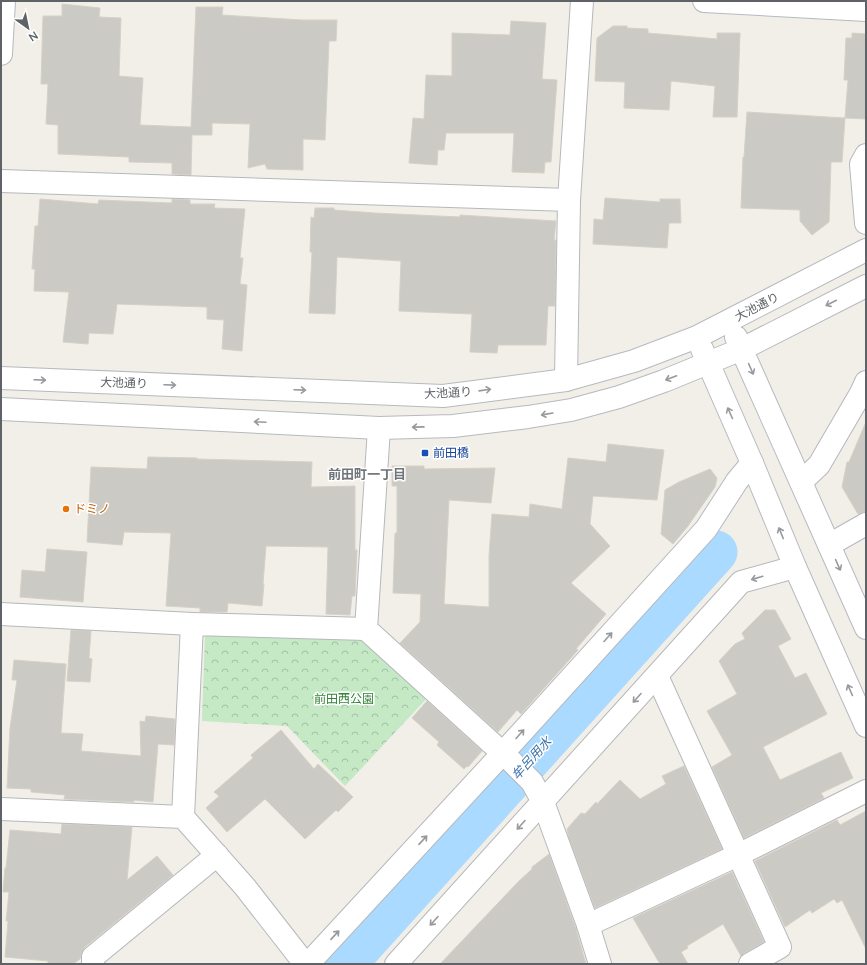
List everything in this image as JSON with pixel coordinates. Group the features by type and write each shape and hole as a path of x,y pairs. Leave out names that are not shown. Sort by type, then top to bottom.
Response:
{"street":[{"path":"1,54 4,1"},
{"path":"566,380 569,200 582,1"},
{"path":"704,1 866,10"},
{"path":"866,155 861,164 866,223"},
{"path":"1,181 569,200"},
{"name":"大池通り","path":"1,378 443,396 566,380 634,361 697,337 866,250"},
{"path":"1,409 379,428 453,426 528,417 571,410 619,397 708,363 742,349 866,286"},
{"path":"728,322 742,349 866,628"},
{"path":"697,337 752,463 795,567 866,726"},
{"path":"801,482 819,465 866,382"},
{"path":"366,629 379,428"},
{"path":"308,964 505,756 706,529 737,481 752,463"},
{"path":"829,545 866,524"},
{"path":"396,964 741,582 795,567"},
{"path":"1,614 192,624 366,629 532,782 543,802 588,925 600,964"},
{"path":"192,624 183,817 245,886 305,964"},
{"path":"657,676 780,947 750,964"},
{"path":"588,925 738,855 866,791"},
{"path":"1,809 183,817"},
{"path":"93,964 93,957 217,855"}],"green space":[{"name":"前田西公園","path":"205,634 359,638 371,641 428,697 345,786 287,726 202,721"}],"building":[{"path":"62,4 100,8 99,17 121,18 119,76 143,78 140,125 191,127 196,7 223,7 222,15 302,20 337,20 336,41 329,41 325,140 303,139 303,170 267,169 265,164 248,168 250,124 212,123 212,135 192,135 191,175 172,174 172,163 129,162 129,157 58,154 58,125 46,124 48,84 41,84 43,16 62,16"},
{"path":"511,21 546,23 542,79 557,80 551,162 545,162 544,173 512,172 514,133 446,133 444,150 438,150 437,165 409,163 413,118 424,119 426,75 452,76 452,33 510,35"},
{"path":"613,26 648,29 648,33 717,39 717,33 740,33 737,117 713,117 715,86 671,81 669,110 624,108 625,82 595,81 597,38"},
{"path":"852,33 866,34 866,119 845,118 848,80 844,80 846,38 852,38"},
{"path":"747,112 845,118 842,162 831,162 829,222 812,235 800,221 800,210 741,208"},
{"path":"605,198 660,202 660,199 680,199 681,223 669,223 667,248 593,244 594,219 603,220"},
{"path":"40,199 98,204 99,200 172,203 172,199 190,200 190,204 215,204 214,208 245,209 240,258 243,258 240,284 247,285 242,351 222,349 224,320 207,319 207,307 117,304 113,334 89,333 88,344 63,342 69,292 34,291 35,269 32,269 35,226 38,226"},
{"path":"315,208 334,208 334,210 375,213 460,217 460,215 556,221 554,240 556,240 555,306 548,306 546,345 498,345 497,353 470,352 472,314 399,311 401,261 337,257 335,314 309,313 312,252 310,252 311,217 314,218"},
{"path":"866,422 866,512 858,514 842,487 847,462 849,462"},
{"path":"608,444 664,450 657,500 593,496 590,524 610,546 571,583 606,614 576,649 578,650 521,714 517,710 498,732 400,643 420,622 421,594 393,593 395,533 397,533 397,486 392,486 392,466 424,466 424,469 495,468 491,503 449,500 444,604 489,607 489,556 492,514 529,517 530,504 562,509 568,458 606,462"},
{"path":"148,457 312,462 311,487 355,486 355,550 357,550 355,596 352,596 350,615 326,614 328,547 266,546 262,606 228,603 227,612 200,612 200,608 166,606 171,533 124,532 122,545 87,542 91,467 147,469"},
{"path":"710,469 717,478 715,487 688,526 673,544 661,534 665,490 679,482"},
{"path":"47,549 87,552 83,602 20,597 22,570 45,572"},
{"path":"765,610 775,610 791,639 778,646 795,678 806,673 827,714 763,747 780,780 841,752 853,778 821,793 824,798 744,838 712,767 732,755 707,711 737,694 719,661 735,644 745,639 742,633"},
{"path":"71,630 91,631 89,658 92,659 90,682 67,681"},
{"path":"14,660 66,664 61,733 83,734 81,751 141,756 140,721 145,722 146,716 175,719 174,745 158,744 153,802 134,800 134,802 64,799 65,795 31,792 31,789 7,788 10,728 17,680 12,680"},
{"path":"427,701 482,751 468,767 467,766 464,769 437,745 439,742 412,718"},
{"path":"281,730 314,769 318,764 353,797 338,812 336,810 305,839 265,799 227,832 206,808 219,796 214,792 253,758 251,755"},
{"path":"684,766 722,849 595,908 567,829 581,813 585,814 596,802 597,804 620,780 640,799 666,784 662,776"},
{"path":"866,811 866,949 842,900 837,903 834,899 812,913 810,910 785,927 755,861 837,820 840,825"},
{"path":"62,824 132,827 127,880 157,856 173,875 85,947 80,959 73,964 48,964 48,961 5,957 8,921 6,921 9,892 3,892 10,830 61,834"},
{"path":"549,854 576,929 586,964 440,964 532,869 532,867"},
{"path":"732,872 764,942 741,956 723,924 687,946 688,948 681,952 688,964 660,964 633,918"}],"waterway":[{"name":"牟呂用水","path":"345,964 716,552"}],"place":[{"name":"前田橋","path":"425,453"},
{"name":"ドミノ","path":"66,509"}],"district":[{"name":"前田町一丁目","path":"367,474"}]}
